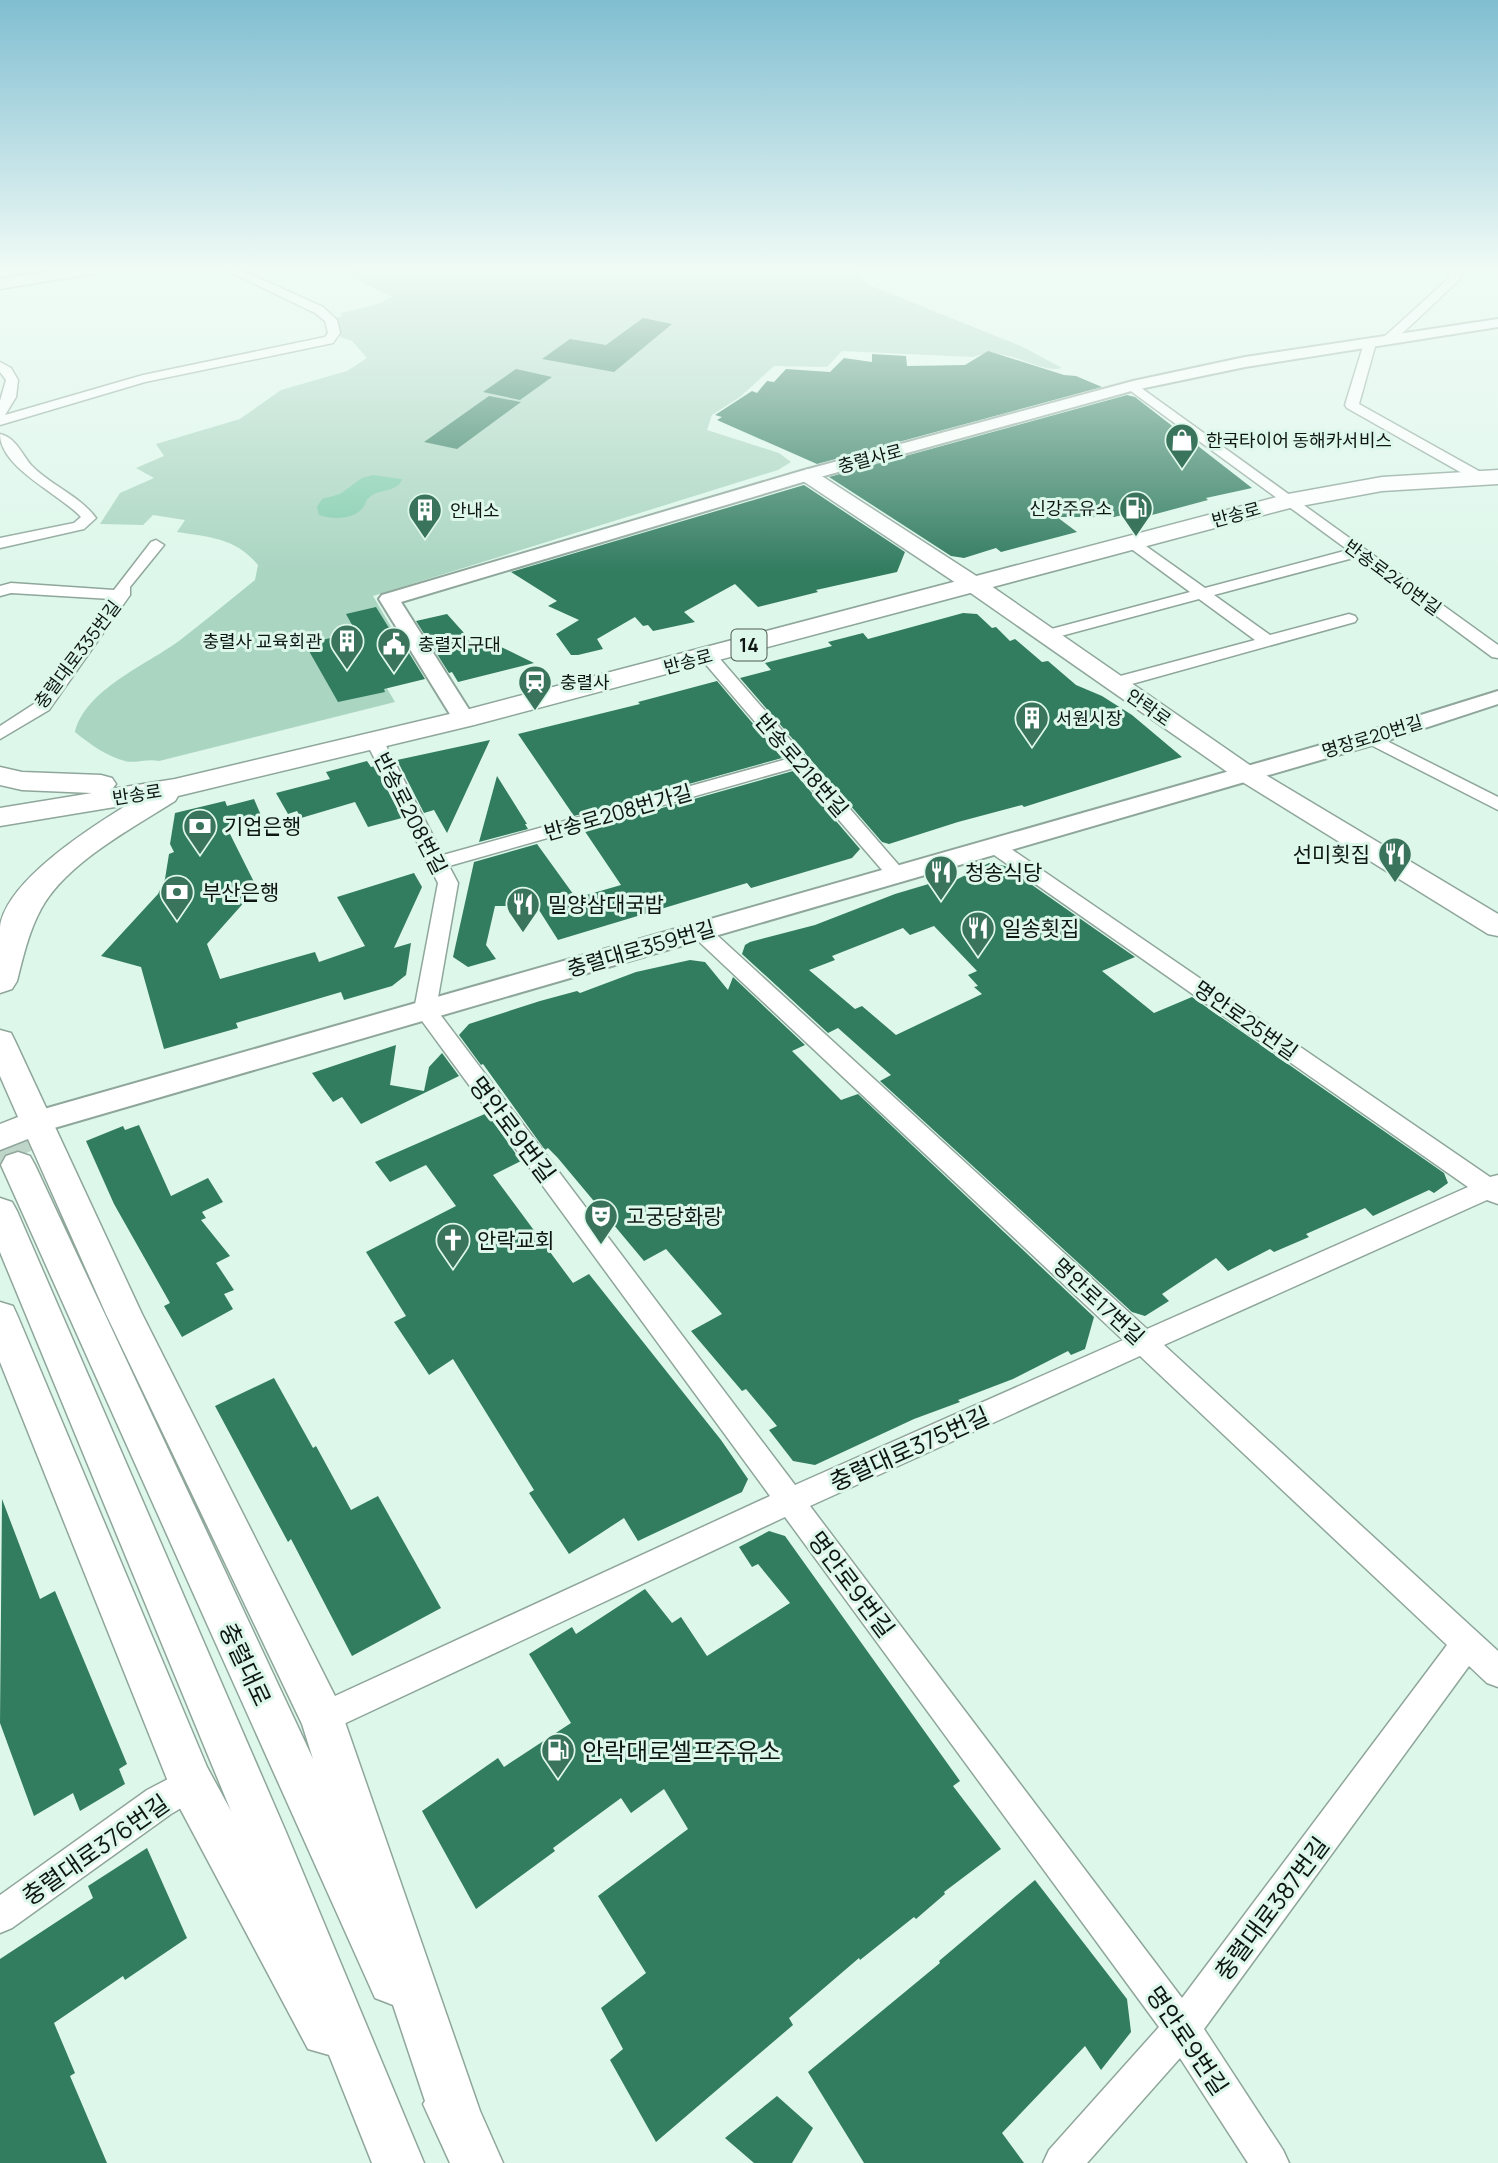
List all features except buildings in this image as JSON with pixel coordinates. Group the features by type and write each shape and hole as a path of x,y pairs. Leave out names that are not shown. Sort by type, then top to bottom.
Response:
{"main road":[{"name":"안락로","path":"807,475 973,584 1245,773 1498,927"},
{"name":"반송로","path":"0,817 175,788 464,719 1288,501 1382,484 1490,477"},
{"path":"0,776 22,781 175,788"},
{"path":"0,981 17,922 48,877 85,847 175,788"},
{"path":"0,1041 18,1142 124,1314 322,1718 467,2144"},
{"name":"충렬대로","path":"18,1142 467,2144"},
{"path":"0,1211 270,1848 398,2163"},
{"path":"0,1317 191,1783 398,2163"}],"street":[{"path":"0,413 9,397 12,380 4,369"},
{"path":"0,421 143,379 191,369"},
{"name":"충렬사로","path":"464,719 389,600 807,475 1133,386 1213,369"},
{"path":"1367,369 1352,405 1490,477"},
{"path":"1133,386 1288,501"},
{"path":"0,438 11,444 33,474 81,507 89,518 79,526 0,543"},
{"name":"반송로240번길","path":"1288,501 1498,653"},
{"path":"1131,542 1268,641"},
{"path":"122,595 122,587 156,545"},
{"path":"1046,635 1359,552"},
{"name":"충렬대로335번길","path":"0,591 11,588 122,595"},
{"name":"충렬대로335번길","path":"0,734 43,706 122,595"},
{"path":"1115,683 1349,619"},
{"name":"반송로218번길","path":"708,656 896,874"},
{"name":"명장로20번길","path":"1245,773 1371,738 1498,697"},
{"path":"1371,738 1498,804"},
{"name":"반송로208번길","path":"374,740 448,883 425,1010"},
{"name":"반송로208번가길","path":"438,863 798,761"},
{"name":"충렬대로359번길","path":"18,1142 425,1010 1245,773"},
{"name":"명안로25번길","path":"994,846 1495,1189"},
{"name":"명안로17번길","path":"700,930 1498,1672"},
{"name":"명안로9번길","path":"425,1010 1182,2028 1270,2163"},
{"name":"충렬대로375번길","path":"322,1718 790,1501 1495,1189"},
{"name":"충렬대로387번길","path":"1062,2163 1182,2028 1467,1643"},
{"name":"충렬대로376번길","path":"0,1916 159,1802 191,1783"}],"shaded area":[{"path":"771,369 740,397 712,415 707,430 779,453 791,462 778,470 373,596 410,659 375,668 395,702 159,761 129,762 92,745 75,732 91,703 118,680 179,641 255,580 258,565 241,549 231,544 177,532 185,520 153,515 143,525 100,524 120,493 154,478 136,468 164,456 156,444 240,419 281,390 347,371"},
{"path":"373,475 402,479 394,488 370,497 355,514 336,518 319,515 317,507 322,499 340,494 362,478"}],"tunnel":[{"path":"0,1124 18,1165"}],"place":[{"name":"한국타이어 동해카서비스","path":"1182,470"},
{"name":"신강주유소","path":"1136,538"},
{"name":"안내소","path":"425,540"},
{"name":"충렬사 교육회관","path":"347,671"},
{"name":"충렬지구대","path":"394,674"},
{"name":"충렬사","path":"535,712"},
{"name":"서원시장","path":"1032,748"},
{"name":"기업은행","path":"200,856"},
{"name":"선미횟집","path":"1395,884"},
{"name":"청송식당","path":"941,902"},
{"name":"부산은행","path":"177,922"},
{"name":"밀양삼대국밥","path":"523,934"},
{"name":"일송횟집","path":"978,958"},
{"name":"고궁당화랑","path":"601,1246"},
{"name":"안락교회","path":"453,1270"},
{"name":"안락대로셀프주유소","path":"558,1780"}]}
